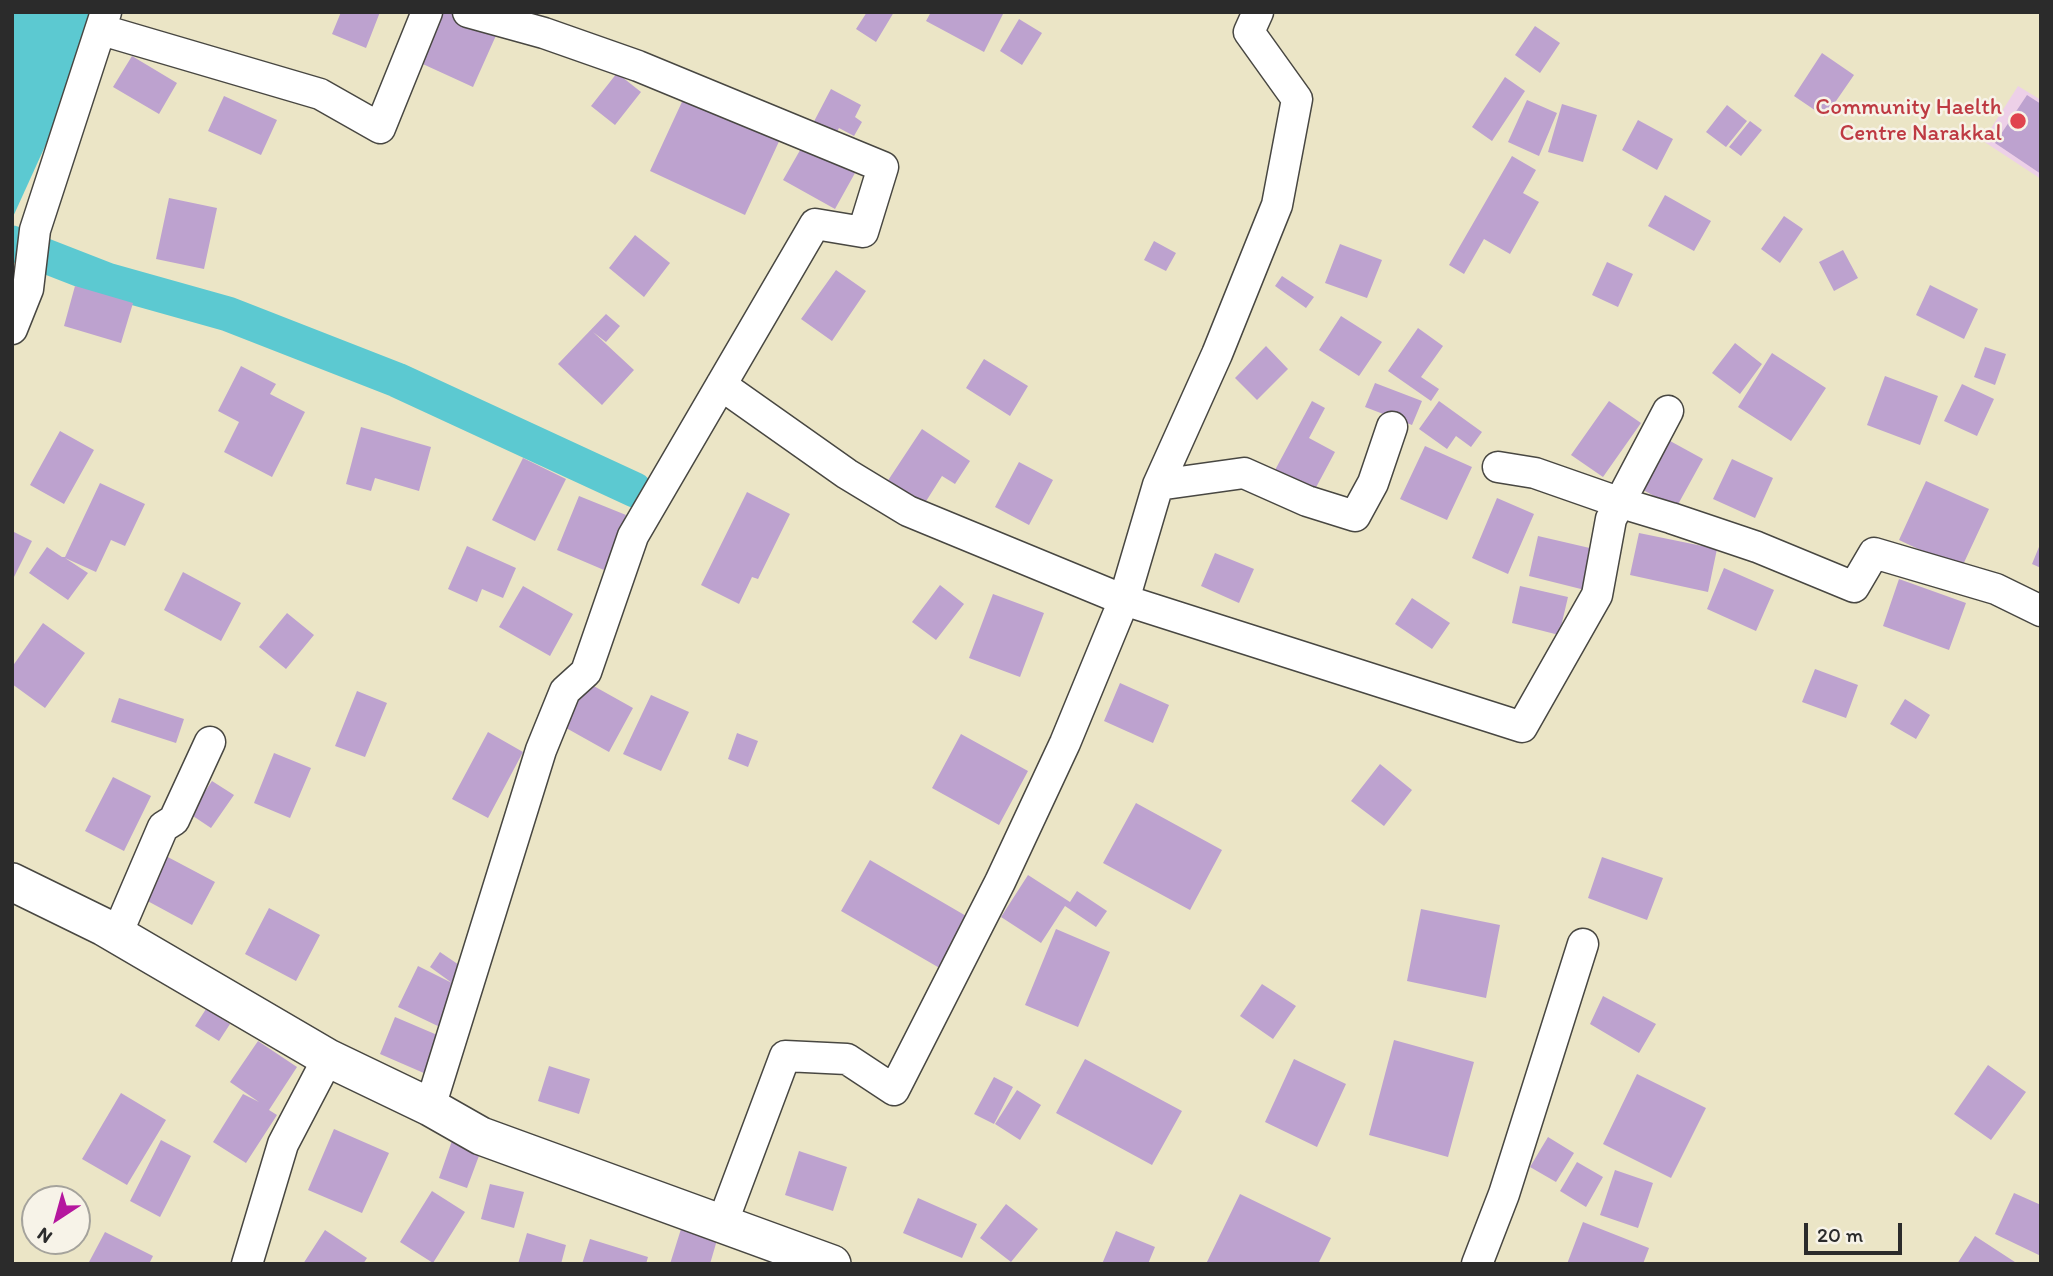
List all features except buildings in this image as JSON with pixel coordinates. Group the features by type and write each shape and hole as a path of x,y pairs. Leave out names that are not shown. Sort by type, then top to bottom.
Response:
{"street":[{"path":"12,329 28,289 35,230 104,21 320,94 380,128 427,12"},
{"path":"430,1107 546,738 565,691 586,672 633,536 815,224 863,232 883,167 638,66 544,33 468,12"},
{"path":"722,1224 785,1056 847,1059 894,1090 1000,882 1065,743 1124,600 1158,485 1217,354 1277,205 1297,99 1249,32 1258,12"},
{"path":"721,385 847,474 908,511 1124,600 1522,727 1597,595 1611,519 1668,411"},
{"path":"1158,485 1244,473 1307,501 1355,516 1373,483 1392,427"},
{"path":"1497,467 1535,473 1671,517 1757,547 1854,587 1874,552 1996,589 2041,611"},
{"path":"117,934 163,827 174,820 210,742"},
{"path":"12,882 117,934 328,1058 430,1107 481,1136 832,1264"},
{"path":"1477,1264 1504,1194 1583,944"},
{"path":"247,1264 283,1144 328,1058"}],"shaded area":[{"name":"Community Haelth Centre Narakkal","path":"2018,86 2041,100 2041,179 1983,141"}],"water":[{"path":"12,12 106,12 12,219"}],"waterway":[{"path":"12,243 107,280 228,314 397,380 635,490"}],"place":[{"name":"Community Haelth Centre Narakkal","path":"2018,121"}]}
